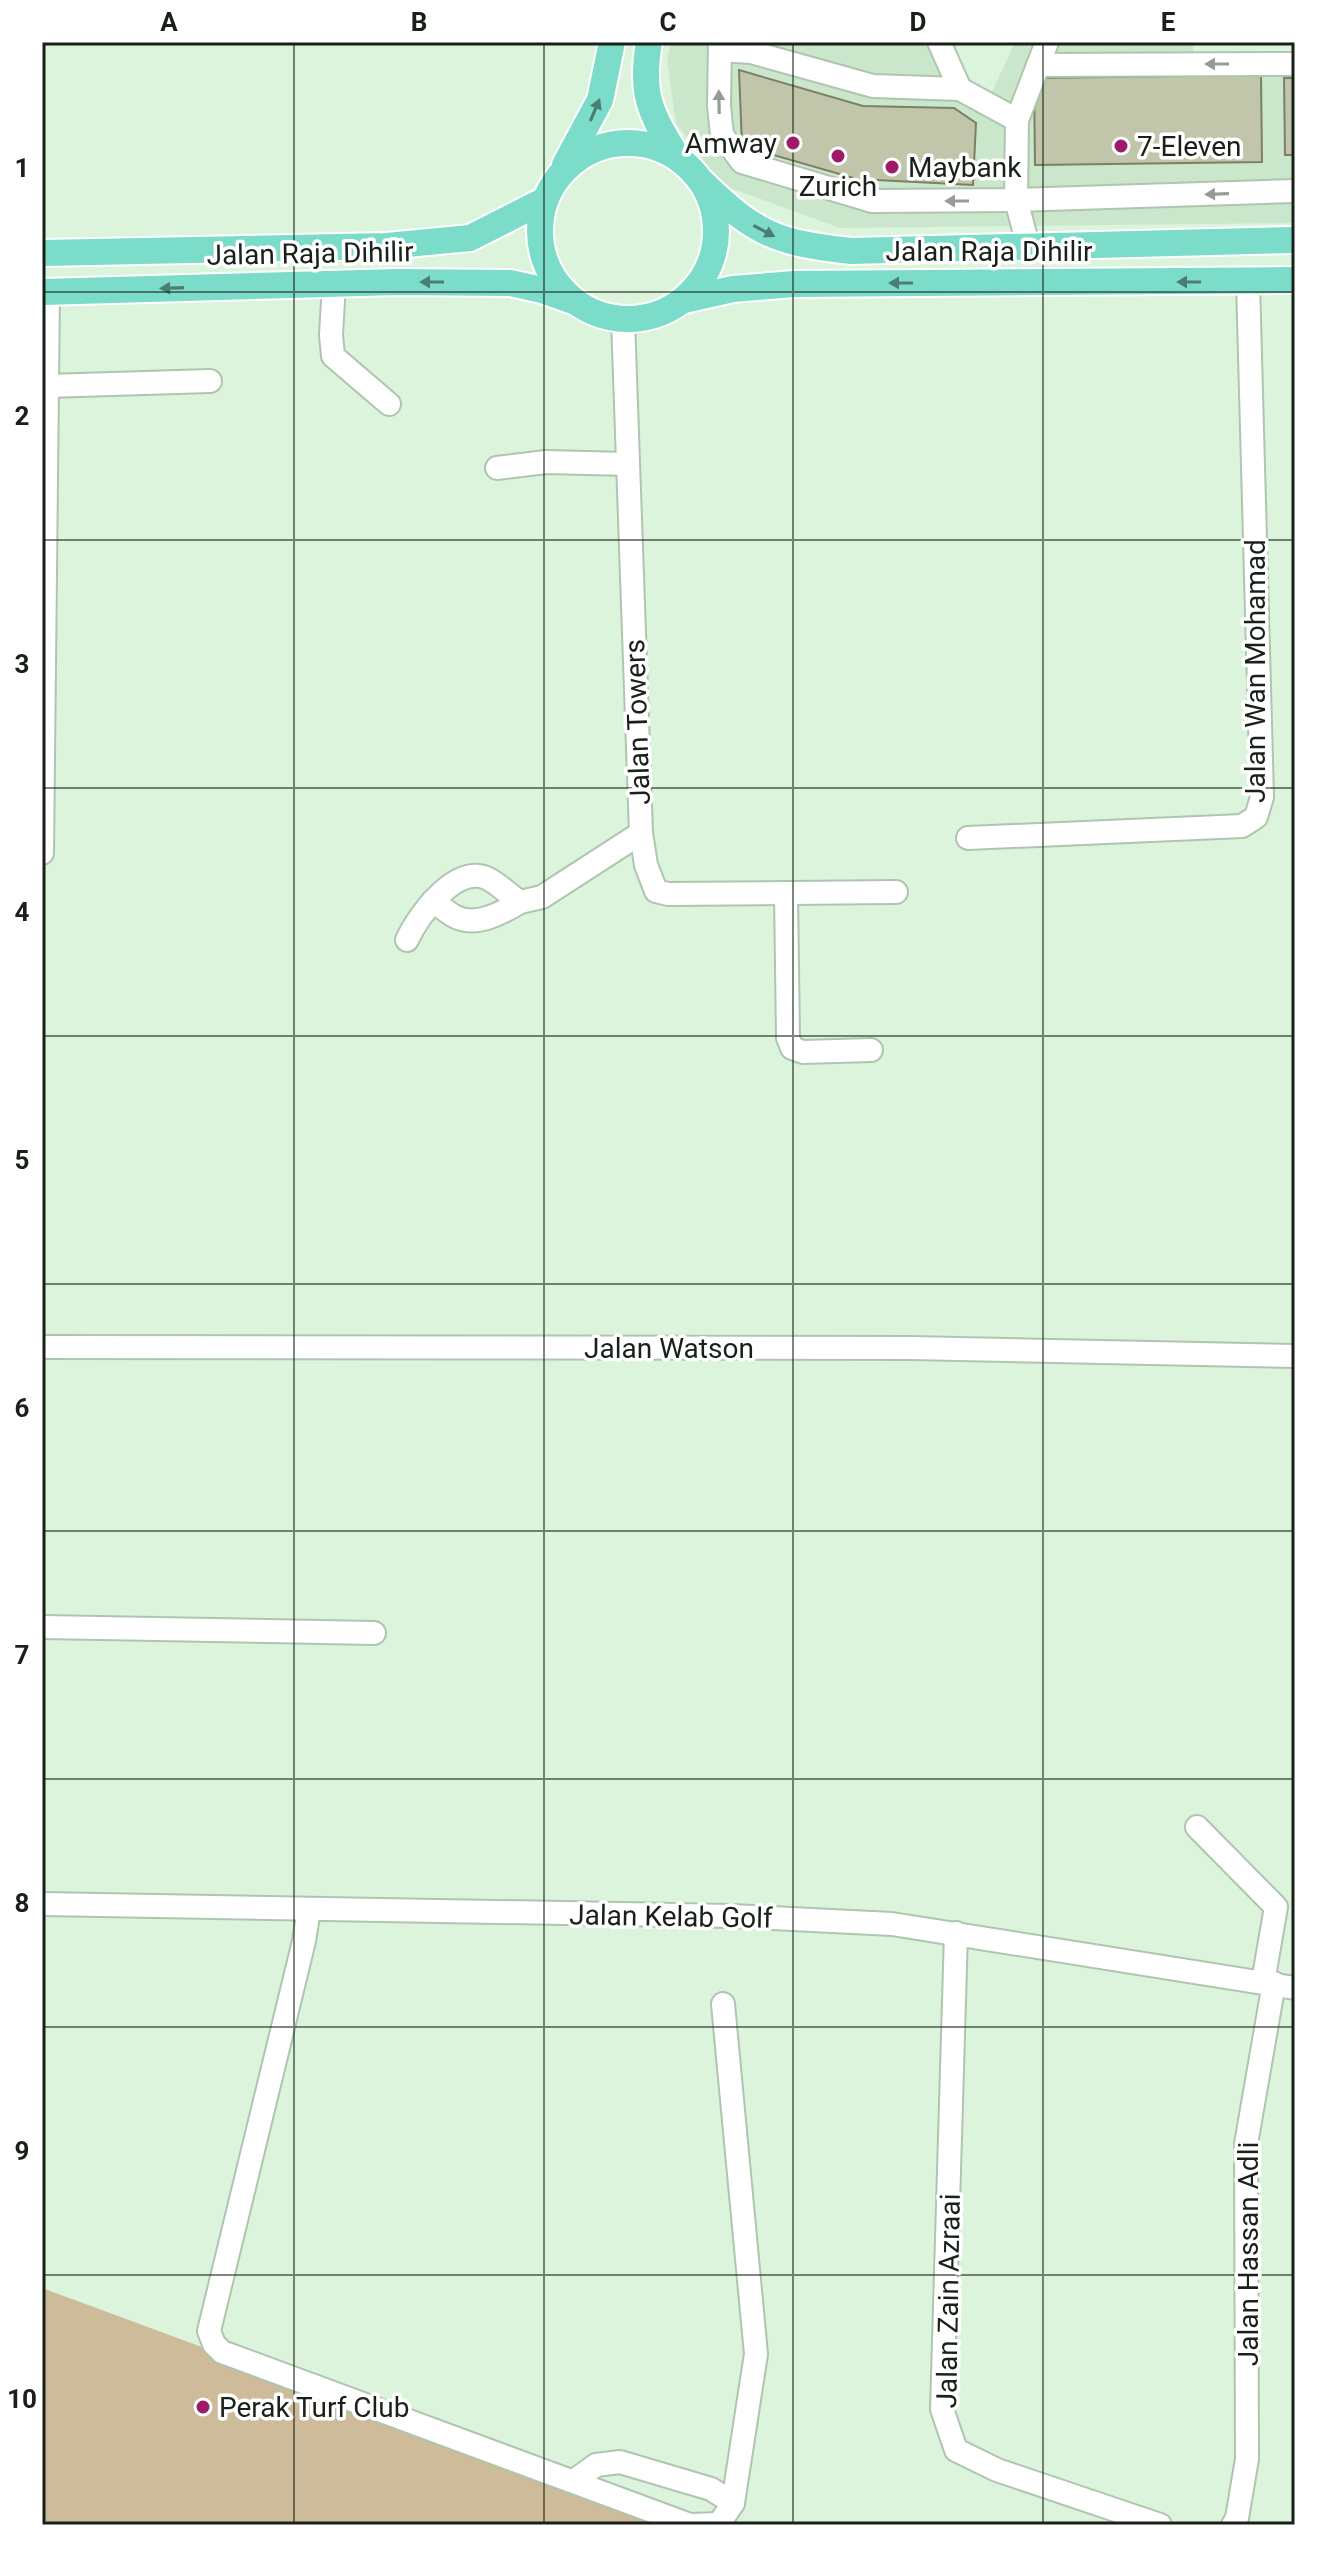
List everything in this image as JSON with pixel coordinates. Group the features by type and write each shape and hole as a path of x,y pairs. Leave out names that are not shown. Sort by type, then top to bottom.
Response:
{"main road":[{"path":"561,172 581,155 604,145 629,142 654,146 677,157 691,169 703,183 714,207 717,233 713,258 701,281 684,300 665,311 645,317 623,319 598,314 576,302 556,282 543,256 539,228 545,200 600,100 612,42"},
{"path":"649,42 644,70 646,98 677,157"},
{"name":"Jalan Raja Dihilir","path":"703,183 732,212 769,235 804,246 851,251 1295,240"},
{"name":"Jalan Raja Dihilir","path":"42,253 387,246 442,241 470,238 545,200"},
{"name":"Jalan Raja Dihilir","path":"684,300 733,289 794,284 1295,280"},
{"name":"Jalan Raja Dihilir","path":"45,292 334,284 510,283 576,302"}],"street":[{"path":"939,42 960,89"},
{"path":"1028,245 1016,200 1017,120 1047,42"},
{"path":"1017,120 960,89 873,86 720,46 722,135 742,162 872,201 1016,200 1295,191"},
{"path":"1038,65 1295,64"},
{"name":"Jalan Wan Mohamad","path":"968,838 1242,826 1256,817 1262,797 1248,282"},
{"path":"334,284 333,356 389,404"},
{"path":"42,853 47,386 45,292"},
{"name":"Jalan Towers","path":"433,901 455,917 479,920 520,902 542,897 641,833 623,319"},
{"path":"47,386 210,381"},
{"path":"497,468 546,462 628,464"},
{"path":"641,833 651,883 656,891 668,894 896,892"},
{"path":"407,940 415,923 433,901 454,882 474,875 488,878 520,902"},
{"path":"786,893 788,1038 792,1048 803,1052 871,1050"},
{"name":"Jalan Watson","path":"42,1347 911,1348 1295,1356"},
{"path":"42,1627 374,1633"},
{"path":"1197,1827 1286,1911"},
{"name":"Jalan Kelab Golf","path":"42,1904 732,1916 892,1924 1277,1984"},
{"path":"309,1909 304,1941 209,2331 214,2344 222,2352 690,2525 719,2524 733,2503 756,2354 723,2004"},
{"name":"Jalan Hassan Adli","path":"1233,2525 1237,2518 1247,2459 1246,2144 1277,1984 1286,1911"},
{"name":"Jalan Zain Azraai","path":"956,1933 942,2409 956,2450 997,2470 1160,2525"},
{"path":"574,2481 596,2465 620,2462 711,2489 733,2503"}],"shaded area":[{"path":"671,42 940,42 986,105 1015,42 1193,42 1193,52 1295,51 1295,223 840,228 722,185 676,123 667,61"},
{"name":"Perak Turf Club","path":"42,2288 685,2525 42,2525"}],"building":[{"path":"739,70 863,106 954,108 976,123 973,185 857,179 742,146"},
{"path":"1261,75 1262,162 1035,165 1034,78"},
{"path":"1284,78 1295,78 1295,155 1285,155"}],"place":[{"name":"Amway","path":"793,143"},
{"name":"7-Eleven","path":"1121,146"},
{"name":"Zurich","path":"838,156"},
{"name":"Maybank","path":"892,167"},
{"name":"Perak Turf Club","path":"203,2407"}]}
